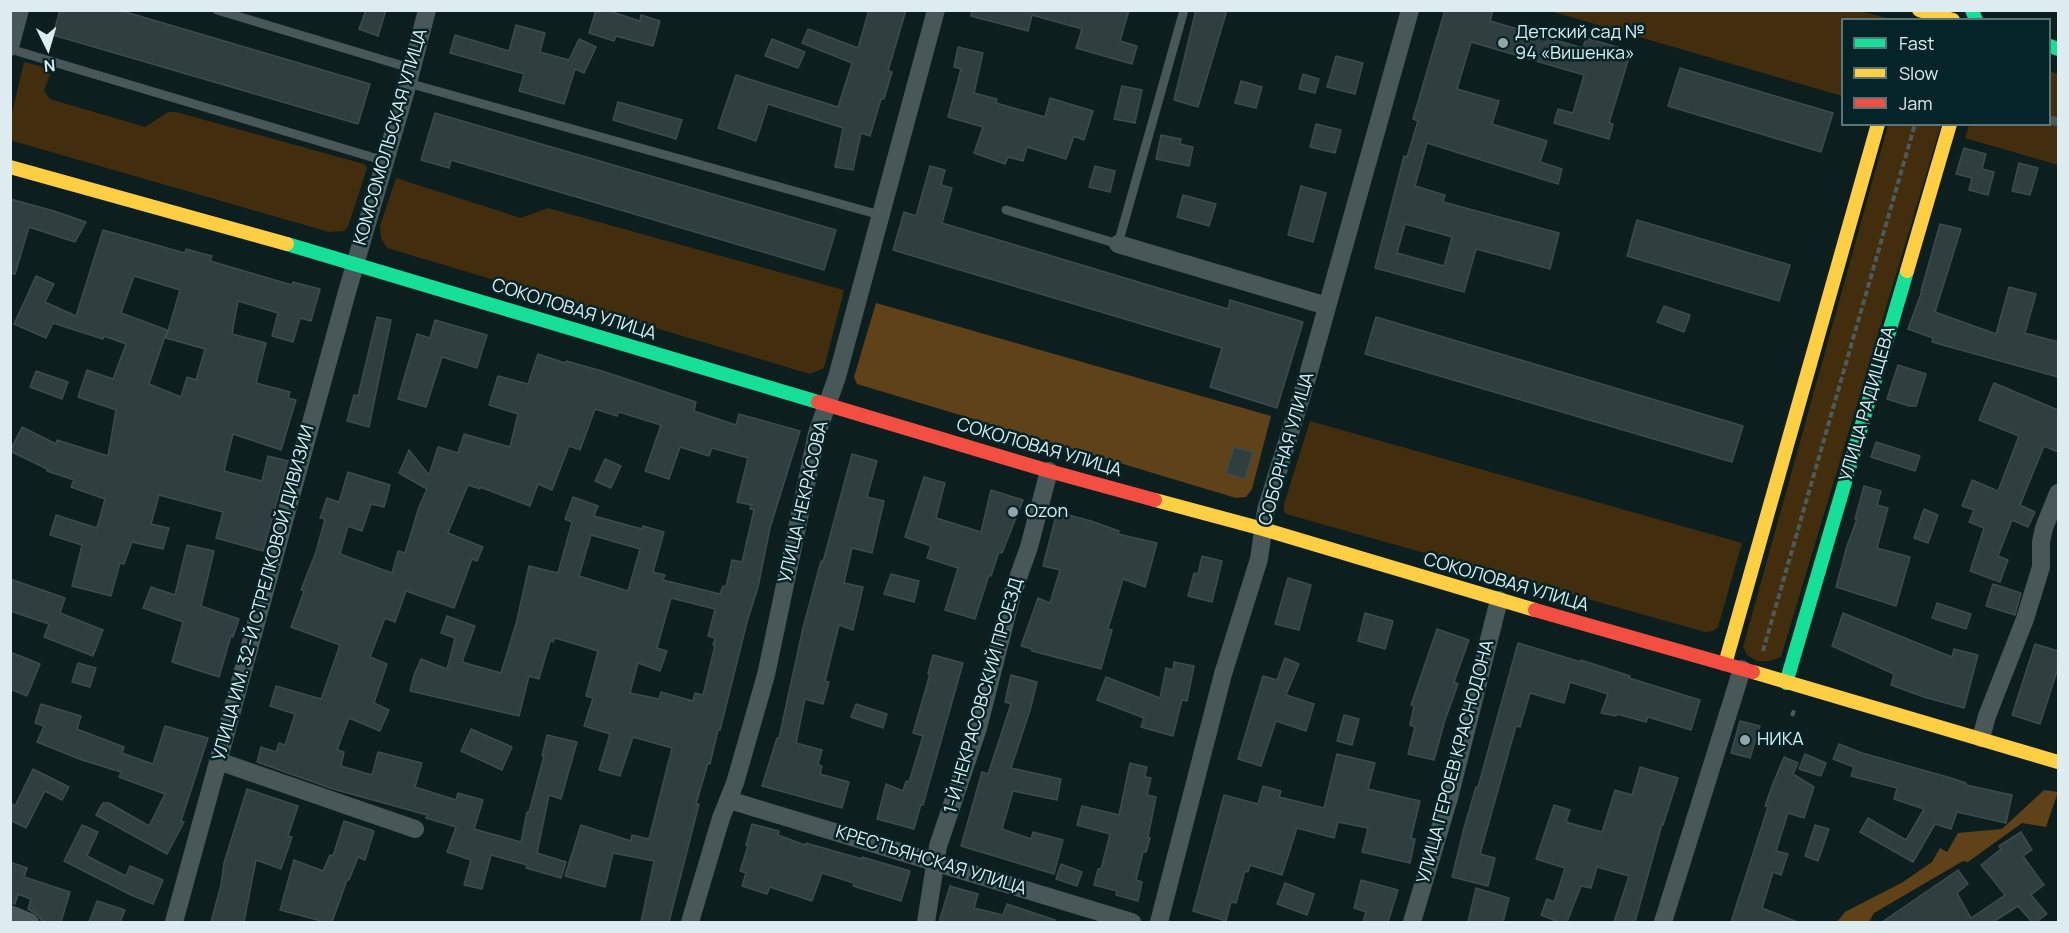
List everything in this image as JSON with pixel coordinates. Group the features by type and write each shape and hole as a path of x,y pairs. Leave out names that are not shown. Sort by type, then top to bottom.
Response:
{"main road":[{"path":"1918,10 1946,18"},
{"path":"1725,664 1877,126"},
{"name":"УЛИЦА РАДИЩЕВА","path":"1786,683 1949,126"},
{"name":"СОКОЛОВАЯ УЛИЦА","path":"10,167 355,263 1049,471 1263,529 2058,762"}],"street":[{"path":"10,48 20,10"},
{"name":"КОМСОМОЛЬСКАЯ УЛИЦА","path":"355,263 427,10"},
{"name":"УЛИЦА НЕКРАСОВА","path":"690,922 766,675 817,434 837,377 936,10"},
{"name":"СОБОРНАЯ УЛИЦА","path":"1159,922 1222,674 1259,559 1266,510 1327,306 1410,10"},
{"path":"1118,244 1327,306"},
{"name":"УЛИЦА ИМ. 32-Й СТРЕЛКОВОЙ ДИВИЗИИ","path":"174,922 355,263"},
{"name":"1-Й НЕКРАСОВСКИЙ ПРОЕЗД","path":"926,922 934,862 978,728 1012,595 1029,547 1049,471"},
{"path":"1981,738 2028,609 2041,567 2041,542 2044,528 2058,493"},
{"name":"УЛИЦА ГЕРОЕВ КРАСНОДОНА","path":"1412,922 1449,798 1499,600"},
{"path":"1664,922 1742,669"},
{"path":"218,760 415,829"},
{"name":"КРЕСТЬЯНСКАЯ УЛИЦА","path":"729,800 1132,922"},
{"path":"10,914 30,922"}],"lane":[{"path":"217,10 409,75 880,215"},
{"path":"1006,210 1118,244 1184,10"},
{"path":"10,48 385,161"}],"path":[{"path":"1763,651 1914,126"}],"shaded area":[{"path":"1550,11 1859,11 1886,18 1841,18 1841,96"},
{"path":"24,62 44,67 50,74 44,91 50,99 145,127 168,112 176,112 364,164 367,168 348,227 344,231 329,232 13,141 11,117"},
{"path":"2051,71 2058,74 2058,165 1965,138 1969,126 2051,126"},
{"path":"1888,126 1941,126 1781,657 1770,661 1757,661 1747,655 1743,647"},
{"path":"396,178 521,218 548,208 844,290 824,368 810,374 387,248 381,238 380,226"},
{"path":"876,303 1271,416 1252,489 1246,497 1236,498 857,384 854,377"},
{"path":"1310,421 1742,543 1718,627 1713,631 1705,632 1286,514 1284,504"},
{"path":"2044,790 2058,792 2046,827 2022,823 1968,862 1963,861 1874,913 1869,922 1837,922 1845,912 1903,882 1932,862 1940,848 1947,852 1958,833 2002,829"}],"building":[{"path":"60,10 119,10 370,84 358,124 53,35"},
{"path":"366,10 386,10 378,36 359,29"},
{"path":"596,10 606,10 640,21 641,15 660,21 653,46 616,36 614,41 589,33"},
{"path":"869,10 906,10 888,71 892,72 884,99 881,99 870,136 861,133 853,170 835,167 843,128 768,104 756,141 718,128 736,75 838,107 852,63 802,43 808,29 858,48"},
{"path":"972,10 1129,10 1120,41 1137,46 1132,64 1076,48 1082,29 1032,15 1028,31 971,16"},
{"path":"1196,10 1227,10 1198,107 1174,100"},
{"path":"1445,10 1493,10 1490,21 1583,48 1586,38 1631,51 1609,123 1613,124 1609,139 1554,123 1558,109 1573,113 1584,75 1471,42 1457,89 1499,101 1492,124 1547,141 1540,162 1562,169 1558,184 1427,143 1415,186 1445,195 1443,202 1559,233 1550,269 1476,249 1464,292 1375,268 1404,156 1407,157 1418,121 1413,119","holes":["1405,224 1452,237 1444,266 1397,253"]},
{"path":"516,25 545,33 540,52 569,60 579,39 596,47 584,73 575,69 564,104 519,91 524,74 450,53 455,35 509,51"},
{"path":"772,39 805,52 798,68 765,56"},
{"path":"958,47 983,53 974,93 997,99 996,103 1045,117 1050,98 1093,111 1084,140 1074,136 1066,159 1027,147 1023,161 1008,157 1005,164 974,153 983,127 948,117 961,69 954,67"},
{"path":"1336,56 1363,63 1355,94 1327,87"},
{"path":"1680,68 1833,113 1821,152 1668,106"},
{"path":"1303,74 1319,79 1315,93 1299,89"},
{"path":"1241,81 1262,87 1256,108 1235,103"},
{"path":"1122,86 1142,90 1135,123 1114,119"},
{"path":"618,102 682,120 676,139 613,120"},
{"path":"435,113 836,230 824,270 451,160 449,168 421,160"},
{"path":"1316,124 1341,130 1335,153 1310,147"},
{"path":"1161,135 1181,139 1180,144 1193,147 1189,166 1156,159"},
{"path":"1964,148 1986,154 1982,169 1994,172 1988,195 1969,190 1972,178 1956,174"},
{"path":"2019,163 2038,168 2030,195 2012,191"},
{"path":"930,166 945,170 941,185 952,188 942,223 1228,309 1230,300 1303,322 1277,408 1210,387 1222,348 893,250 904,212 916,216"},
{"path":"1095,166 1115,171 1110,192 1089,187"},
{"path":"1301,186 1326,193 1313,242 1288,235"},
{"path":"1183,195 1216,204 1209,226 1177,217"},
{"path":"10,199 86,222 75,242 29,227 15,274 10,273"},
{"path":"1637,220 1790,265 1779,301 1627,256"},
{"path":"1940,224 1961,229 1935,312 1996,334 2009,287 2036,294 2025,333 2058,342 2058,377 1932,342 1933,338 1908,329 1922,291"},
{"path":"103,230 185,253 186,249 212,256 210,261 292,285 293,282 320,289 311,321 300,318 293,342 272,336 278,313 238,301 232,334 266,343 256,383 290,392 288,398 296,400 281,450 233,434 224,471 262,481 268,456 288,461 263,551 216,538 223,512 159,495 151,524 169,528 163,549 132,542 124,564 120,563 111,596 72,586 82,545 50,535 56,515 97,528 105,499 71,487 74,480 47,471 10,451 22,427 56,444 57,440 108,456 116,410 78,397 87,370 113,379 126,344 53,323 46,338 14,324 36,276 54,284 45,302 76,316","holes":["134,276 180,290 166,338 205,349 196,380 187,377 181,397 149,384 167,330 121,313"]},
{"path":"1664,306 1690,315 1684,332 1657,322"},
{"path":"377,317 391,320 369,427 347,421 354,395 358,396"},
{"path":"1376,317 1743,426 1732,462 1365,354"},
{"path":"435,320 487,335 477,368 442,357 426,407 398,399 417,334 430,338"},
{"path":"538,354 602,371 696,402 694,411 736,425 739,414 800,431 770,528 758,587 720,730 718,730 710,764 708,763 696,804 699,804 669,922 641,922 654,861 613,853 605,887 565,876 581,825 631,841 632,835 649,839 672,748 633,737 620,776 599,770 610,734 584,726 593,698 586,696 598,651 555,638 553,642 550,641 539,679 529,676 519,716 410,691 421,659 447,669 455,638 441,633 447,616 475,626 462,662 501,673 517,620 529,566 558,573 572,522 565,519 573,497 598,506 594,516 642,529 643,526 664,532 653,572 665,575 663,580 720,594 723,586 726,587 732,560 742,562 754,510 750,509 751,505 737,502 748,458 712,448 709,456 680,447 669,479 645,471 661,425 619,412 617,416 595,409 580,450 569,446 552,490 538,484 530,506 480,487 480,489 468,485 448,533 483,547 477,561 472,559 454,608 406,591 395,622 385,618 370,657 387,664 374,703 389,710 380,731 349,718 337,750 344,752 341,766 372,775 378,752 422,763 415,787 456,800 458,793 483,800 474,829 521,842 527,812 529,812 544,756 542,756 547,735 577,742 561,799 549,795 537,853 566,862 561,878 491,855 482,889 464,885 471,860 447,852 456,827 426,818 427,815 333,789 257,762 261,747 276,752 279,743 285,745 295,714 270,706 276,686 321,699 340,645 291,627 304,591 301,590 316,552 325,519 320,518 327,498 339,502 348,472 390,485 384,507 371,504 362,531 348,526 340,554 392,573 398,551 405,553 427,489 399,473 409,450 429,475 438,447 458,453 464,434 510,447 518,414 489,405 498,376 528,384","holes":["591,535 640,549 628,591 579,576","671,598 715,609 708,636 715,638 713,645 715,645 703,695 695,693 693,701 661,692 659,699 630,693 638,663 660,671 667,651 657,648"]},
{"path":"1898,365 1926,374 1916,406 1887,399"},
{"path":"36,371 68,382 62,399 30,387"},
{"path":"1994,383 2058,410 2058,452 2044,446 2020,505 2035,512 2028,527 2012,520 1998,556 2008,560 2000,582 1970,571 1984,528 1969,522 1974,510 1962,506 1972,480 1998,491 2019,436 1979,420"},
{"path":"1876,442 1920,456 1915,471 1871,457"},
{"path":"1234,447 1253,452 1245,479 1226,473"},
{"path":"852,454 877,461 867,497 884,501 872,553 852,548 844,583 863,587 853,630 839,625 825,681 829,682 823,704 805,699 796,743 822,750 818,765 822,766 820,774 849,782 842,808 762,786 777,738 779,738 803,628"},
{"path":"605,459 621,466 611,488 595,481"},
{"path":"924,477 945,483 936,518 981,532 991,490 1023,500 1002,553 999,552 991,576 989,575 975,619 945,610 958,568 927,558 931,546 905,537"},
{"path":"1864,486 1881,491 1877,505 1888,508 1877,548 1910,557 1896,606 1836,587 1857,519 1855,519"},
{"path":"1924,509 1938,515 1928,543 1914,538"},
{"path":"1057,512 1119,531 1118,534 1157,543 1145,587 1123,579 1108,629 1112,630 1101,669 1021,646 1038,598 1050,603 1060,570 1043,566"},
{"path":"187,545 214,551 201,606 239,619 233,637 231,636 219,677 172,662 183,622 143,608 151,587 175,595"},
{"path":"1202,556 1222,561 1212,602 1188,596 1194,573 1198,574"},
{"path":"891,574 919,581 914,602 884,594"},
{"path":"1288,578 1311,585 1299,630 1275,624"},
{"path":"10,579 65,598 60,613 103,630 93,656 44,637 49,624 10,611"},
{"path":"1993,584 2021,593 2015,615 1986,606"},
{"path":"1937,603 1971,614 1966,629 1932,618"},
{"path":"1365,613 1393,621 1385,649 1358,641"},
{"path":"1843,613 1952,657 1954,649 1978,655 1964,708 1891,685 1894,674 1832,646"},
{"path":"1437,629 1469,640 1454,682 1458,684 1434,760 1408,754 1415,727 1410,725 1414,706 1411,705"},
{"path":"1518,643 1581,662 1581,660 1700,700 1691,730 1648,717 1646,722 1617,714 1616,716 1601,713 1608,694 1570,682 1564,703 1530,693 1520,727 1516,726 1480,854 1495,858 1488,886 1452,877"},
{"path":"2035,644 2058,651 2058,668 2040,724 2012,715"},
{"path":"10,652 40,664 27,696 10,689"},
{"path":"933,655 963,663 923,805 921,804 914,829 877,819 886,784 903,791 906,781 909,782 923,736 913,733 930,674 928,674"},
{"path":"1285,658 1299,664 1286,695 1314,704 1306,731 1276,721 1261,766 1238,759 1263,676 1277,680"},
{"path":"1174,662 1194,666 1187,701 1182,700 1173,736 1141,727 1144,718 1097,700 1106,677 1160,698 1166,668 1173,670"},
{"path":"78,663 96,668 90,687 72,682"},
{"path":"1011,675 1037,682 1011,768 1061,779 1057,800 1013,791 1002,829 1031,839 1033,832 1063,840 1054,874 961,846 982,772 988,774 1011,704 1005,702"},
{"path":"41,704 81,716 77,729 124,747 122,753 153,764 165,726 208,738 181,821 184,822 167,854 96,815 103,803 109,803 149,826 165,794 119,777 121,772 82,760 37,742 44,726 35,723"},
{"path":"856,704 887,714 883,728 851,717"},
{"path":"1344,715 1359,719 1352,745 1337,741"},
{"name":"НИКА","path":"1740,721 1760,726 1750,758 1731,753"},
{"path":"471,729 512,747 502,770 461,751"},
{"path":"1839,744 1862,753 1951,778 1966,783 1966,785 2012,795 2006,823 1957,812 1951,829 1935,824 1913,862 1860,832 1868,818 1906,840 1924,809 1894,799 1897,788 1851,776 1854,767 1833,759"},
{"path":"1337,754 1375,763 1368,789 1420,801 1411,838 1415,839 1410,863 1362,852 1368,828 1338,822 1334,838 1297,828 1282,875 1250,865 1248,872 1245,871 1236,903 1231,902 1226,921 1193,911 1224,795 1258,804 1263,786 1281,791 1279,797 1324,808"},
{"path":"1805,754 1826,763 1821,776 1799,769"},
{"path":"1784,757 1798,763 1793,774 1814,787 1804,818 1788,813 1776,851 1788,854 1781,875 1773,872 1762,908 1797,922 1731,922 1768,807 1765,806"},
{"path":"1130,763 1147,767 1145,777 1151,778 1147,795 1156,797 1148,837 1150,838 1146,852 1143,852 1136,880 1142,882 1138,901 1116,895 1117,891 1094,885 1098,869 1101,869 1110,834 1077,825 1082,806 1119,815"},
{"path":"1640,767 1678,778 1662,824 1635,922 1614,922 1629,876 1597,867 1591,888 1581,886 1567,922 1559,922 1541,915 1547,899 1554,902 1565,868 1536,859 1554,805 1570,810 1566,822 1602,832 1615,790 1632,795"},
{"path":"33,769 69,787 62,800 45,791 26,828 10,820 10,803 15,806"},
{"path":"247,789 298,806 288,836 292,837 281,869 256,860 244,922 211,922 221,885 224,863"},
{"path":"344,821 374,831 365,860 358,857 349,880 347,880 332,922 280,910 294,860 323,871 330,855 333,856"},
{"path":"752,824 779,831 778,835 805,845 806,843 910,871 901,901 853,886 854,883 822,873 812,901 770,887 767,894 742,886 746,873 740,871"},
{"path":"82,825 98,832 87,856 126,876 130,866 163,880 153,904 64,861"},
{"path":"1815,825 1829,829 1818,861 1805,856"},
{"path":"2021,832 2032,850 2023,856 2044,885 2031,895 2047,914 2036,922 2032,922 2018,906 1993,922 1882,922 1958,870 1968,884 1957,893 1971,918 2005,895 1981,865 2001,849 1999,846"},
{"path":"10,862 27,868 24,877 70,892 61,922 41,920 38,915 28,909 31,899 18,894 15,904 10,903"},
{"path":"1061,864 1082,872 1077,886 1056,879"},
{"path":"1361,880 1398,890 1388,922 1363,922 1366,912 1354,908"},
{"path":"1285,883 1314,894 1307,915 1277,904"},
{"path":"950,886 978,894 974,908 1003,915 1007,904 1055,920 1054,922 939,922"},
{"path":"1476,888 1509,898 1503,922 1468,922"},
{"path":"97,901 125,910 120,922 89,922"}],"traffic: fast":[{"path":"1972,10 1975,18"},
{"path":"2051,46 2058,49"},
{"path":"287,244 818,402"},
{"path":"1786,683 1907,271"}],"traffic: slow":[{"path":"1919,10 1946,18"},
{"path":"1725,664 1877,126"},
{"path":"1907,271 1949,126"},
{"path":"10,167 287,244"},
{"path":"1155,500 1263,529 1535,610"},
{"path":"1753,672 2058,762"}],"traffic: jam":[{"path":"818,402 1155,500"},
{"path":"1535,610 1753,672"}],"place":[{"name":"Детский сад № 94 «Вишенка»","path":"1503,43"},
{"name":"Ozon","path":"1013,512"},
{"name":"НИКА","path":"1745,740"}]}
